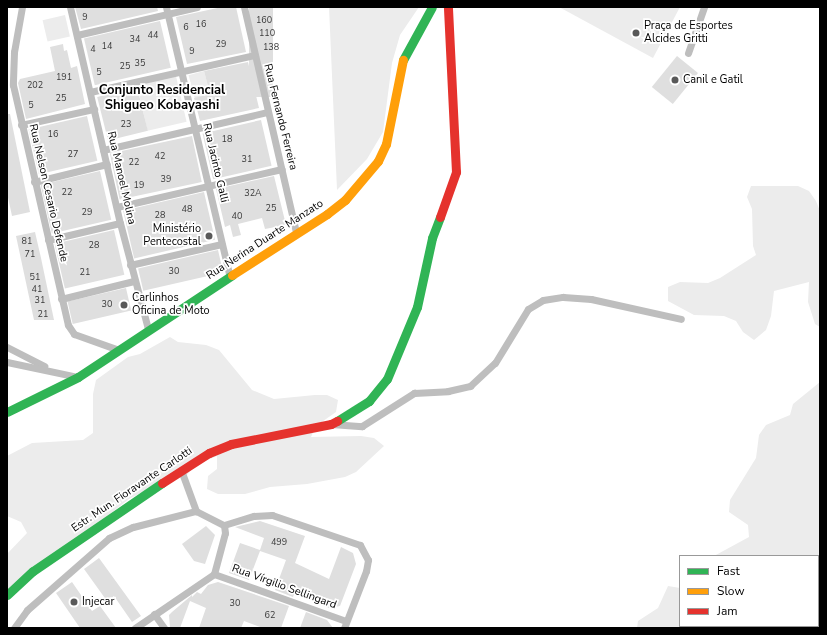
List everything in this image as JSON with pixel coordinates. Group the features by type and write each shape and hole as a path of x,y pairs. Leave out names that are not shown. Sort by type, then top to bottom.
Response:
{"street":[{"name":"Rua Nelson Cesario Defende","path":"22,7 12,73 21,125 60,299 69,329 74,334 119,350"},
{"name":"Rua Manoel Molina","path":"70,7 130,265 148,329"},
{"path":"77,35 167,11 197,7"},
{"name":"Rua Fernando Ferreira","path":"244,7 267,112 296,232"},
{"name":"Rua Nerina Duarte Manzato","path":"7,412 78,377 296,232 327,214 345,200 378,161 386,144 400,66 432,7"},
{"name":"Estr. Mun. Fioravante Carlotti","path":"7,595 33,571 180,470 231,444 331,424 369,401 387,379 404,343 417,307 432,238 456,172 448,7"},
{"path":"688,53 704,7"},
{"name":"Rua Jacinto Galli","path":"167,11 196,128 230,277"},
{"path":"90,92 254,55"},
{"path":"21,125 94,109"},
{"path":"103,150 267,112"},
{"path":"34,182 107,164"},
{"path":"116,207 209,187 282,169"},
{"path":"48,240 120,223"},
{"path":"130,265 222,244"},
{"path":"60,299 134,281"},
{"path":"331,424 362,426 414,393 460,390 470,386 495,363 511,334 528,309 544,300 563,297 591,299 681,319"},
{"path":"7,347 49,369"},
{"path":"7,362 49,369 78,377"},
{"path":"180,470 196,511"},
{"path":"14,628 27,610 109,538 133,527 196,511 224,525 254,516 272,515 360,545 368,560 366,571 345,624"},
{"path":"135,628 214,574 225,533 224,525"},
{"name":"Rua Vírgilio Sellingard","path":"214,574 345,624"},
{"path":"154,614 164,628"}],"shaded area":[{"path":"329,7 419,7 400,35 392,63 383,132 367,159 337,190"},
{"name":"Praça de Esportes Alcides Gritti","path":"559,7 680,7 653,58"},
{"path":"65,15 70,36 48,42 43,20"},
{"path":"204,71 210,94 195,98 189,75"},
{"path":"176,76 187,122 148,131 137,85"},
{"path":"751,186 798,186 809,191 816,201 820,211 820,327 815,324 808,302 809,282 774,291 771,316 766,330 754,340 743,332 736,321 724,316 694,315 668,301 668,287 680,282 708,283 720,278 756,255 753,246 752,209 747,197"},
{"path":"170,337 178,342 206,345 219,350 252,390 274,399 327,395 338,400 336,412 316,426 311,437 361,436 374,438 384,446 356,472 345,477 307,484 270,487 245,494 218,494 207,489 208,476 217,469 217,456 195,465 187,475 175,476 129,499 7,595 7,554 27,533 21,522 7,516 7,456 32,443 83,440 93,433 93,394 96,380 128,357 140,354"},
{"path":"820,382 819,604 819,555 716,555 749,537 748,525 729,512 730,500 756,458 759,435 766,425 790,415 793,404"},
{"path":"668,586 679,588 679,627 702,627 637,628 638,621 658,608"}],"building":[{"path":"75,7 157,7 158,11 81,29"},
{"path":"222,7 236,7 246,52 187,64 176,17"},
{"path":"249,7 273,7 273,97 249,97"},
{"path":"160,21 171,68 95,85 84,39"},
{"path":"63,44 64,51 67,50 71,68 77,66 85,104 26,119 18,83 20,79 55,71 50,47"},
{"name":"Canil e Gatil","path":"677,56 698,73 673,104 652,87"},
{"path":"248,62 259,108 200,121 194,98 210,94 204,71"},
{"path":"137,87 148,131 108,141 97,97"},
{"path":"7,114 10,114 30,212 12,216 7,193"},
{"path":"87,116 97,161 39,174 29,129"},
{"path":"261,120 272,166 213,179 203,133"},
{"path":"192,136 202,182 120,199 110,153"},
{"path":"100,171 111,220 52,233 41,185"},
{"path":"274,176 286,225 265,229 262,218 238,224 241,235 233,237 230,225 225,227 216,189"},
{"path":"204,192 215,240 134,258 123,211"},
{"path":"114,230 124,275 65,289 55,244"},
{"path":"35,232 54,320 34,320 16,236"},
{"path":"218,250 223,272 143,291 138,268"},
{"path":"126,288 131,310 73,324 68,301"},
{"path":"260,521 305,536 295,563 329,579 341,547 353,553 356,564 340,606 329,608 294,594 293,597 275,590 286,560 260,551 249,580 229,573 240,543 260,550 264,538 235,527"},
{"path":"206,526 215,535 205,564 194,561 182,544"},
{"path":"99,558 141,616 132,622 114,596 107,601 84,569"},
{"path":"72,582 92,611 100,606 116,628 80,628 56,593"},
{"path":"218,582 289,606 281,628 263,628 244,621 241,628 199,628 206,608 190,601 180,628 170,628 169,615 172,612 192,595 192,597 197,592 201,594 208,585"},
{"path":"306,612 327,620 333,628 300,628"}],"traffic: fast":[{"path":"403,60 432,7"},
{"path":"337,421 369,401 387,379 417,307 432,238 440,217"},
{"path":"7,412 78,377 232,275"},
{"path":"7,595 33,571 162,483"}],"traffic: slow":[{"path":"232,275 327,214 345,200 378,161 386,144 403,60"}],"traffic: jam":[{"path":"440,217 456,172 448,7"},
{"path":"162,483 209,453 231,444 331,424 337,421"}],"place":[{"name":"Praça de Esportes Alcides Gritti","path":"636,33"},
{"name":"Canil e Gatil","path":"675,80"},
{"name":"Ministério Pentecostal","path":"209,236"},
{"name":"Carlinhos Oficina de Moto","path":"124,305"},
{"name":"Injecar","path":"74,602"}],"district":[{"name":"Conjunto Residencial Shigueo Kobayashi","path":"162,98"}]}
